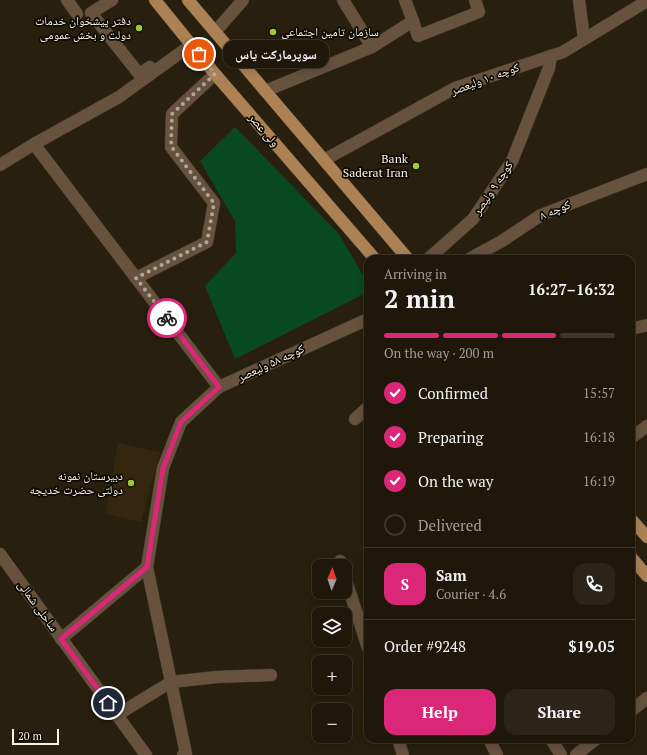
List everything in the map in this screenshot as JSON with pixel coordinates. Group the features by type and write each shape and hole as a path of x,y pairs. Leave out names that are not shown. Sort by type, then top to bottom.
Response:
{"main road":[{"name":"ولی عصر","path":"155,0 215,74 372,255"},
{"path":"188,0 405,255"},
{"path":"635,523 647,537"},
{"path":"635,566 647,576"}],"street":[{"path":"67,0 77,14"},
{"path":"112,0 91,13 139,74 189,42"},
{"path":"215,32 243,0"},
{"path":"343,0 372,48"},
{"path":"405,0 418,36 479,12 475,0"},
{"path":"579,0 584,39"},
{"name":"کوچه ۱۰ ولیعصر","path":"324,160 455,88 563,52 644,2"},
{"path":"265,91 372,48 413,21"},
{"path":"0,165 34,144 119,97 189,42"},
{"name":"کوچه ۹ ولیصر","path":"432,255 473,219 512,161 549,68 551,56"},
{"path":"136,278 207,242 214,203 171,146 172,114 215,74"},
{"path":"34,144 219,387"},
{"name":"کوچه ۸","path":"476,255 502,241 540,215 647,174"},
{"name":"کوچه ۵۸ ولیعصر","path":"147,567 163,468 181,422 219,387 364,321"},
{"path":"635,328 647,325"},
{"path":"355,419 364,411"},
{"path":"635,435 647,426"},
{"name":"ساحلی شمالی","path":"0,554 146,755"},
{"path":"61,639 147,567 186,754 183,755"},
{"path":"352,599 364,636"},
{"path":"117,715 171,682 218,677 271,675"},
{"path":"635,708 647,698"},
{"path":"399,743 403,755"},
{"path":"491,743 497,755"},
{"path":"554,743 561,755"},
{"path":"576,755 591,743"}],"shaded area":[{"name":"دبیرستان نمونه دولتی حضرت خدیجه","path":"118,443 160,452 141,522 106,514"}],"green space":[{"path":"235,127 339,234 364,277 364,294 235,359 205,286 236,253 235,221 200,161"}],"way so far":[{"path":"167,318 136,278 207,242 214,203 171,146 172,114 215,74 199,54"}],"place":[{"name":"دفتر پیشخوان خدمات دولت و بخش عمومی","path":"139,28"},
{"name":"سازمان تامین اجتماعی","path":"273,32"},
{"name":"سوپرمارکت یاس","path":"199,54"},
{"name":"Bank Saderat Iran","path":"416,166"},
{"name":"دبیرستان نمونه دولتی حضرت خدیجه","path":"131,483"}],"route":[{"path":"108,703 61,639 147,567 163,468 181,422 219,387 167,318"}]}
